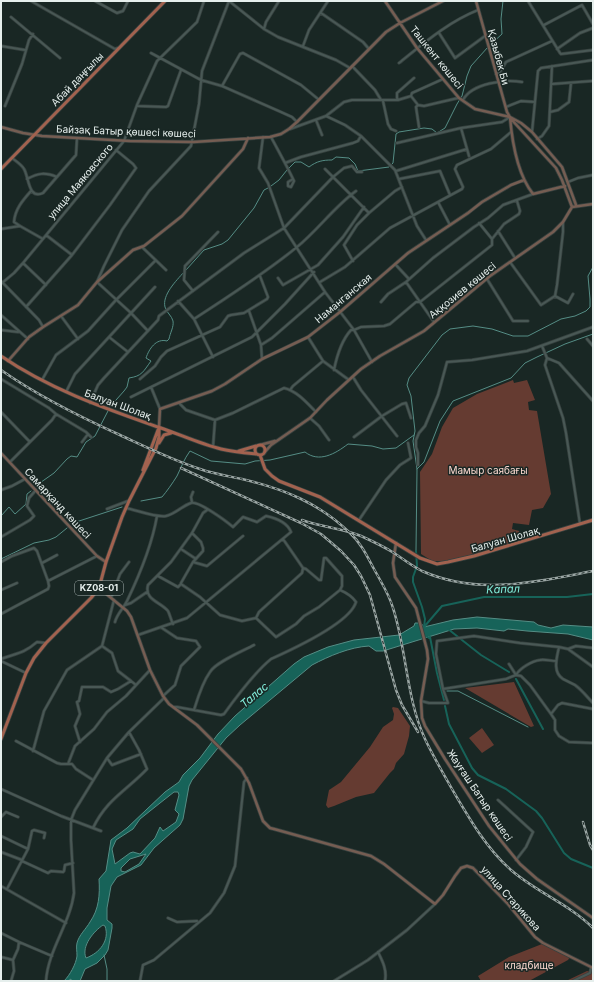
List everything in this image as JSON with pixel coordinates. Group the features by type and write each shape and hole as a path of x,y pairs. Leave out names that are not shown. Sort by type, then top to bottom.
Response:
{"main road":[{"name":"Абай даңғылы","path":"1,169 165,1"},
{"name":"Балуан Шолақ","path":"1,356 22,370 90,403 213,447 261,454"},
{"name":"KZ08-01","path":"156,448 159,437 159,427"},
{"name":"KZ08-01","path":"140,479 159,427"},
{"name":"KZ08-01","path":"1,739 26,673 34,658 46,642 91,598 99,588 106,562 129,501 164,435 174,433"},
{"name":"Балуан Шолақ","path":"235,451 259,445"},
{"path":"261,454 255,450 259,445 264,447 261,454 265,469 279,481 320,498 396,543"},
{"name":"Балуан Шолақ","path":"396,543 420,558 437,564 474,556 593,520"}],"street":[{"path":"31,1 115,49 118,48"},
{"path":"95,1 117,13 124,10 128,1"},
{"name":"улица Маяковского","path":"2,282 14,273 23,263 124,141 137,106 157,61 197,22 204,1"},
{"path":"97,282 122,230 150,191 189,149 193,142 202,71 229,1 264,29 278,37 351,67 375,90 382,100 388,124 391,129 396,131"},
{"path":"264,29 266,22 279,1"},
{"path":"303,46 309,30 328,1"},
{"name":"Ташкент көшесі","path":"385,1 417,48 460,98 476,109 510,117"},
{"name":"Байзақ Батыр қөшесі көшесі","path":"1,127 42,136 124,141 193,142 270,137 281,134 289,129 386,32 400,23 443,1"},
{"name":"Қазыбек Би","path":"476,1 505,108 510,117"},
{"path":"528,1 561,54 593,50"},
{"path":"543,25 582,5 593,24"},
{"path":"399,63 438,32 466,15 478,10"},
{"path":"321,13 363,42 369,49"},
{"path":"11,18 33,34 60,58"},
{"path":"557,49 580,33 593,28"},
{"path":"438,32 455,58 485,36"},
{"path":"5,106 22,64 29,40 33,34"},
{"path":"496,74 500,72 506,62 553,41"},
{"path":"1,46 26,50"},
{"path":"222,86 240,54 243,53 302,85 318,99"},
{"path":"151,54 201,80 222,86 292,117 304,124"},
{"path":"532,132 538,71 541,68 593,60"},
{"path":"537,139 547,130 549,123 552,66"},
{"path":"137,106 168,106 181,70"},
{"path":"398,100 396,98 397,93 414,78"},
{"path":"289,129 326,116 344,102 352,100 398,100 411,96 412,93 443,79"},
{"path":"463,100 466,94 479,87 511,80 522,82"},
{"path":"552,84 592,81"},
{"path":"550,112 558,110 569,102 571,83"},
{"path":"411,96 418,105 424,106 460,98"},
{"path":"505,108 521,101 535,102"},
{"path":"418,105 416,107 419,127"},
{"path":"326,116 345,125 361,136 396,171 417,226 426,240"},
{"path":"510,117 556,168 565,186 572,207 576,205 593,204"},
{"path":"397,143 460,128 502,122 510,117"},
{"path":"510,117 521,123 532,132 562,167 576,205"},
{"path":"510,117 511,132 524,180 533,194"},
{"path":"316,120 322,135"},
{"path":"320,282 353,261 390,228 463,188 455,169 457,165 491,149 518,126"},
{"path":"460,128 469,156"},
{"path":"285,163 301,156 353,143 358,141 361,136"},
{"path":"263,137 259,168 268,183 284,228 314,272 325,292 354,330 372,362"},
{"path":"270,137 293,179"},
{"path":"12,158 24,168 31,191 36,195 40,195 76,155 77,138"},
{"path":"8,361 28,339 43,327 78,305 97,282 133,250 142,247 182,216 242,149 248,138"},
{"path":"396,171 467,149"},
{"path":"26,307 72,255 136,168 116,150"},
{"path":"549,159 552,155"},
{"path":"90,403 98,385 158,320 159,316 244,253 284,228 333,177 344,168 352,166 358,172 362,172"},
{"path":"324,169 369,213"},
{"path":"400,179 440,170 450,195"},
{"path":"27,179 38,174 51,174 57,177"},
{"path":"568,182 593,175"},
{"name":"Наманганская","path":"160,409 179,403 225,384 262,359 308,337 426,240 482,202 524,180"},
{"path":"381,302 388,294 409,280 433,258 479,223 488,218 502,205 517,201 533,194 565,186"},
{"path":"353,261 344,245 357,225 395,191 403,187"},
{"path":"31,191 19,205 14,222 43,239"},
{"path":"194,319 260,276 297,247 356,191"},
{"path":"334,370 345,336 351,330 360,327 384,326 390,324 416,302 420,302 492,245 492,239 504,224 519,214 520,211 517,201"},
{"path":"438,202 450,224"},
{"path":"278,278 283,285 318,265 333,249 364,207"},
{"name":"Аққозиев көшесі","path":"261,454 310,418 327,400 372,362 424,331 487,279 545,238 563,222 572,207"},
{"path":"510,262 541,305 555,296 558,285 564,232 563,222"},
{"path":"479,223 492,239"},
{"path":"1,228 20,226"},
{"path":"498,231 515,258"},
{"path":"193,291 184,280 186,266 218,232"},
{"path":"46,235 72,255"},
{"path":"142,247 166,270"},
{"path":"42,380 56,355 88,331 116,300 155,261"},
{"path":"23,263 46,285"},
{"path":"395,264 409,280"},
{"path":"131,397 252,337 314,272"},
{"path":"140,379 155,366 167,351 220,327 228,316 249,311 268,298 260,276"},
{"path":"487,279 513,321 528,321"},
{"path":"2,282 40,320 43,327"},
{"path":"97,282 131,313 148,331"},
{"path":"406,282 435,323"},
{"path":"66,392 75,374 155,287"},
{"path":"261,345 272,338 325,292"},
{"path":"555,296 568,303 573,294"},
{"path":"178,301 194,319 213,357"},
{"path":"249,311 261,345 262,359"},
{"path":"1,315 28,339"},
{"path":"60,316 78,339"},
{"path":"418,465 416,440 419,433 425,426 438,395 447,362 480,359 527,351 593,326"},
{"path":"1,330 19,332"},
{"path":"109,336 128,352"},
{"path":"308,337 323,361 350,380"},
{"path":"587,339 593,346"},
{"path":"542,346 547,358 545,365 563,418 580,524"},
{"path":"547,358 564,367 593,401"},
{"path":"290,390 323,361"},
{"path":"353,377 361,390 397,436"},
{"path":"1,379 49,408 91,437"},
{"path":"151,387 160,409 159,427"},
{"path":"179,403 186,410 215,420 284,388 290,390 316,412"},
{"path":"354,437 382,416 404,403 406,404 411,418"},
{"path":"1,412 30,442"},
{"path":"10,462 56,414"},
{"path":"310,418 319,426 329,440"},
{"path":"213,447 215,420"},
{"path":"82,442 88,434"},
{"name":"Аққозиев көшесі","path":"259,445 277,441"},
{"path":"359,520 386,480 400,465 411,458 408,443"},
{"name":"Самарқанд көшесі","path":"1,453 97,556 106,562"},
{"path":"1,490 25,479"},
{"path":"1,537 30,520 34,516 27,506 29,498 36,490"},
{"path":"192,492 192,503"},
{"path":"107,509 129,501"},
{"path":"126,508 157,516 165,516 192,503 201,504 207,510 233,527 243,517 257,522 266,516 282,522 290,528 291,532 187,618 138,635"},
{"path":"173,624 168,611 148,595 148,585 171,562 192,533 203,513 207,510"},
{"path":"115,622 116,616 124,606 154,536 157,516"},
{"path":"158,576 178,587 181,584 193,562 203,548 201,542 192,533"},
{"path":"193,562 207,566 243,536"},
{"path":"256,618 276,637 296,624 304,616 320,608 340,590 342,586 342,576 326,558 324,558 321,580 319,580 303,568 283,539"},
{"name":"Жауғаш Батыр көшесі","path":"396,543 393,563 395,577 416,608 421,621 426,644 428,659 421,701 422,718 431,737 489,826 516,860 537,880 593,918"},
{"path":"1,562 12,556 34,548 37,551 42,563 49,586 48,589 1,614"},
{"path":"181,549 196,559"},
{"path":"42,563 57,556"},
{"path":"48,581 97,556"},
{"path":"111,598 120,574 129,562"},
{"path":"256,618 259,612 302,573 303,568"},
{"path":"1,590 17,583"},
{"path":"181,584 207,602 220,615 242,621 256,618"},
{"path":"99,588 124,606 131,617 150,670 163,697 188,717 241,769 247,778 261,817 270,828 371,856 384,864 435,904"},
{"path":"174,707 177,706 221,715 224,714 267,662 305,643 337,623 354,608 356,602 349,594 340,590"},
{"path":"124,606 131,603 147,591"},
{"path":"33,751 44,711 67,670 102,646 114,600"},
{"path":"46,981 46,972 66,922 74,893 71,820 75,810 107,758 129,732 175,685 181,666 200,648 196,641 177,638 168,633 162,627"},
{"path":"421,701 429,703 448,703 443,689 436,654 437,641 452,638 474,636 520,643 559,646 568,649 593,667"},
{"path":"1,660 30,648 37,642 46,642"},
{"path":"194,710 209,672 215,667 254,645"},
{"path":"102,646 112,653 118,671 136,684"},
{"path":"559,646 556,670 560,676 579,689 593,703"},
{"path":"568,649 576,646 593,648"},
{"path":"1,660 26,673"},
{"path":"443,689 498,680 516,675 521,669 536,661 556,661"},
{"path":"509,664 516,675 524,679 551,714 555,720 556,730 559,736 569,742 593,743"},
{"path":"68,764 74,748 94,729 107,712 126,696 150,670"},
{"path":"80,742 75,726 80,714 77,702 79,701 82,687 103,687 111,692 131,681"},
{"path":"551,714 558,705 562,703 593,709"},
{"path":"93,828 99,815 109,803 147,769 129,732"},
{"path":"16,741 61,764 72,764 76,769 93,780"},
{"path":"107,758 112,764 141,754"},
{"path":"140,981 143,965 154,960 210,912 224,893 234,871 239,845 244,782 247,778"},
{"path":"1,789 71,820 101,831"},
{"path":"498,800 533,832 526,848 516,860"},
{"path":"1,817 6,812 18,818"},
{"path":"7,889 28,849 34,830 45,832 44,838"},
{"path":"1,836 28,849"},
{"path":"1,852 48,874 51,871 63,872 65,865 73,863"},
{"name":"улица Старикова","path":"334,981 368,960 407,930 435,904 443,895 455,876 462,868 467,866 473,868 508,904 535,937 542,943 592,968"},
{"path":"1,886 66,922"},
{"path":"168,918 177,922 198,921"},
{"path":"1,933 52,956"},
{"path":"11,981 14,972 13,960 18,949 19,942"},
{"path":"378,952 385,968 385,981"},
{"path":"1,957 13,960"},
{"path":"572,981 590,973 592,968"}],"green space":[{"name":"Мамыр саябағы","path":"513,380 514,383 527,380 535,400 528,402 529,410 537,411 551,494 543,508 532,510 529,525 513,523 512,529 519,531 519,542 448,561 432,561 421,554 420,472 432,454 442,427 453,408 477,394"},
{"path":"514,682 534,726 531,727 465,688"},
{"path":"393,707 398,708 410,726 404,754 396,763 394,769 374,793 356,797 328,808 326,805 329,790 341,782 370,747 383,727 393,720"},
{"path":"482,728 494,745 482,753 469,738"},
{"name":"кладбище","path":"542,944 570,957 568,960 529,981 481,981 478,976 509,957"},
{"name":"кладбище","path":"587,971 593,972 593,981 566,981"}],"shaded area":[{"path":"477,617 534,622 538,625 551,628 563,625 593,627 593,640 568,634 508,629 504,631 477,628 454,629 383,651 376,651 369,646 354,648 332,655 312,665 226,738 192,780 189,786 183,819 180,825 154,848 141,865 117,877 111,886 107,908 107,920 112,924 112,928 108,950 105,955 97,963 85,969 80,981 71,981 71,979 64,981 75,962 78,940 93,917 97,907 99,896 99,879 106,871 111,840 127,828 165,792 179,782 183,775 200,758 218,734 235,716 304,657 328,647 354,640 399,635 414,626 415,623 421,623 424,627 453,620","holes":["174,792 178,792 179,795 175,810 179,814 176,822 163,831 160,827 155,838 140,854 133,852 130,853 115,864 112,849 116,840 133,829 140,819","146,854 139,864 125,872 121,871 121,868 130,859","103,925 105,926 105,941 96,953 86,958 85,949 89,939"]}],"waterway":[{"path":"490,45 502,34 501,19 503,1"},
{"path":"289,168 295,162 301,162 309,167 317,162 332,160 336,157 349,158 355,164 358,171 389,167 393,163 396,134 399,132 424,128 432,129 437,133 445,128 462,96 471,66 488,47"},
{"path":"271,186 279,180 287,170"},
{"path":"186,270 204,250 222,244 228,240 254,208 264,190 268,188"},
{"path":"416,551 417,469 413,441 415,431 411,396 407,385 409,378 442,335 450,329 473,326 492,329 513,336 528,336 561,319 575,316 586,311 590,307 588,276 593,267"},
{"path":"109,408 127,387 129,378 137,376 146,368 151,361 146,358 154,345 160,341 167,341 169,339 173,321 165,307 165,302 170,288 184,272"},
{"path":"417,469 424,462 440,421 453,401 511,378 525,363 565,344 593,334"},
{"path":"37,485 54,473 71,456 77,457 86,442 95,436 108,411"},
{"path":"141,501 162,497 177,476 190,451 211,461 245,464 305,452 316,457 327,456 348,444 372,446 383,449 396,448 414,435"},
{"path":"1,516 9,507 15,514 26,504 27,494 31,491"},
{"path":"73,523 122,507"},
{"path":"1,559 34,543 56,537 67,528"},
{"path":"416,551 417,566 413,577 413,582 425,619 424,627"},
{"name":"Капал","path":"424,627 442,606 484,597 567,597 593,594"},
{"path":"448,629 481,655 509,672"},
{"path":"426,636 429,638 430,637 444,700"},
{"path":"516,679 543,729"},
{"path":"447,691 458,691 528,727"},
{"path":"445,706 449,724 472,768 478,775 506,789 536,811 564,853 571,859 593,868"},
{"path":"104,955 107,969 107,981"}],"railway":[{"path":"1,370 44,397 74,413 169,457 205,471 272,487 300,498 326,513 350,533 364,550 385,588 398,624 410,691 419,723 431,752 465,811 478,832 511,870 531,885 574,912 593,928"},
{"path":"181,468 301,523 321,534 341,551 354,565 370,595 396,690 402,705 418,732"},
{"path":"302,520 361,536 386,548 422,571 443,579 465,583 486,585 507,584 550,579 593,571"},
{"path":"583,822 593,850"}],"water label":[{"name":"Талас","path":"254,695"}]}
